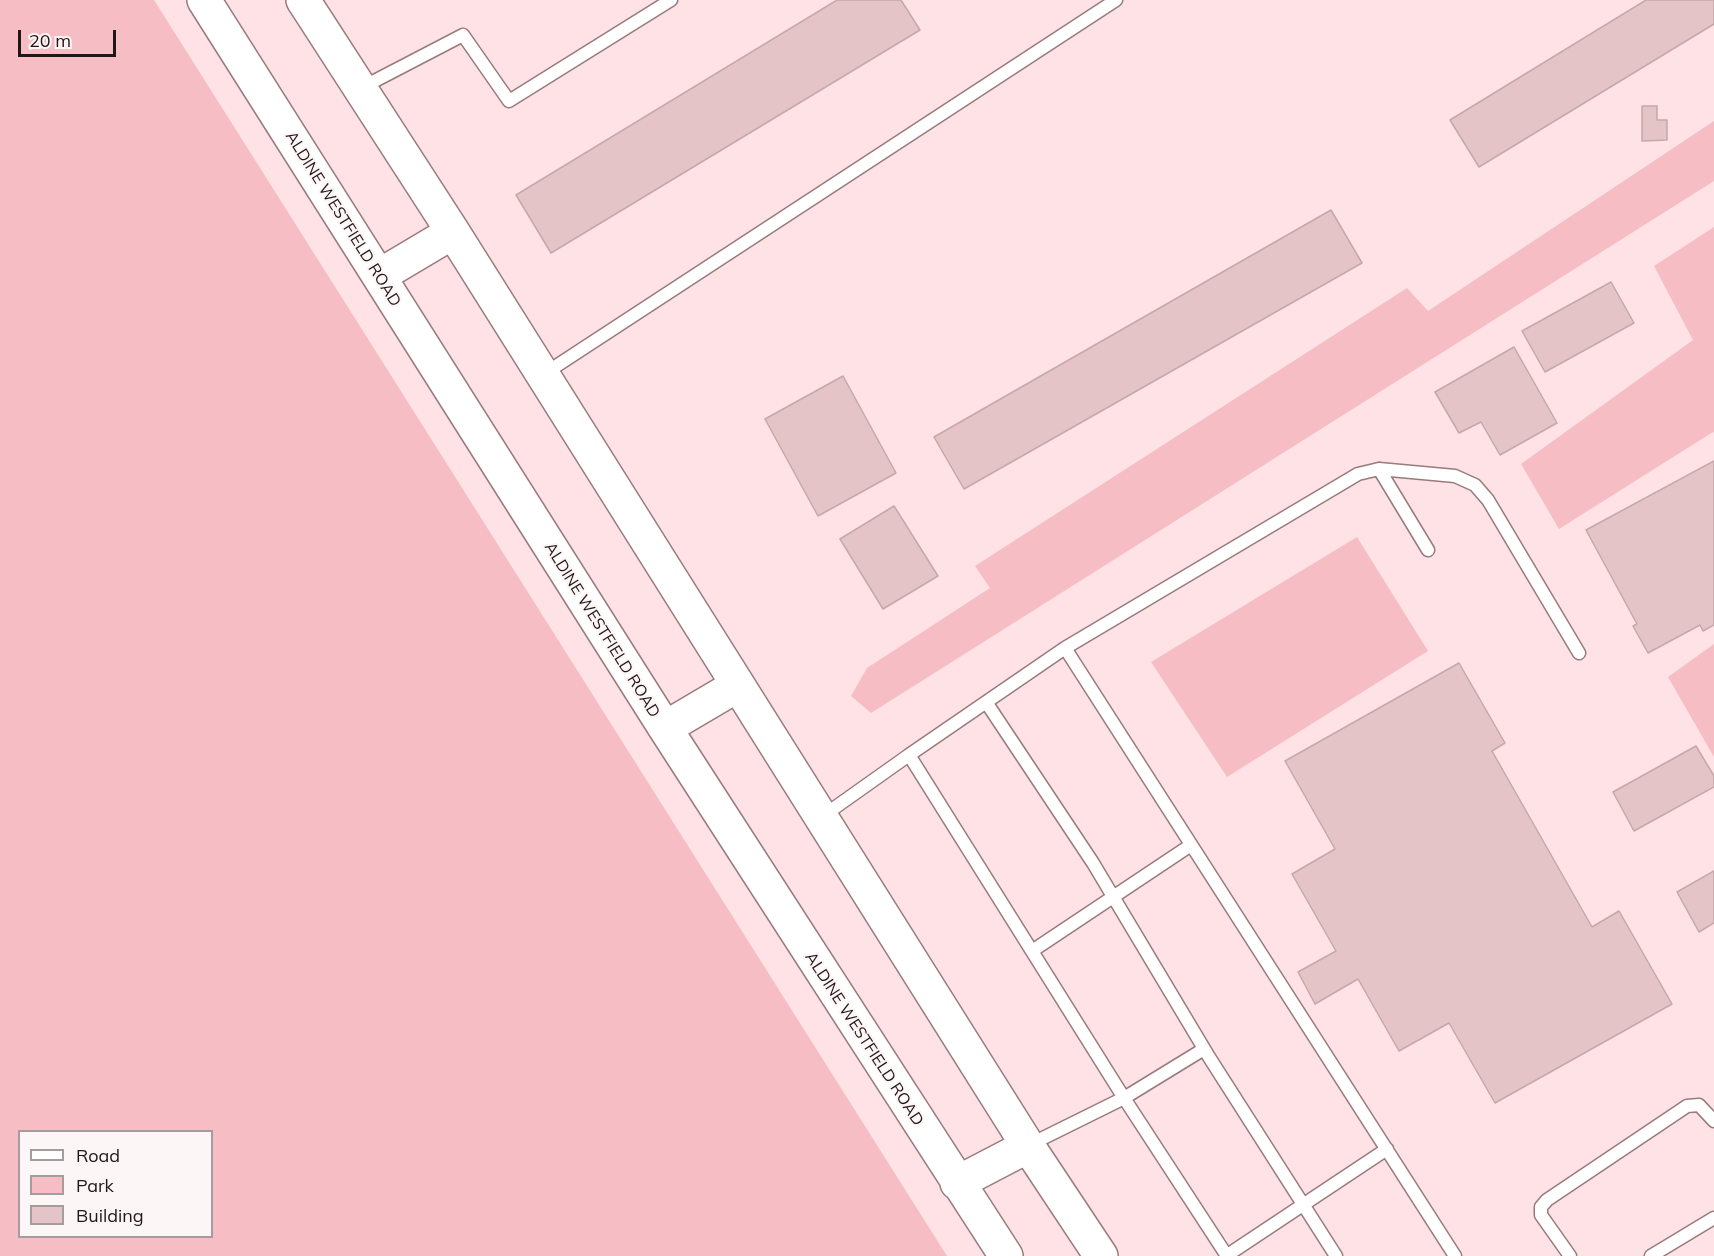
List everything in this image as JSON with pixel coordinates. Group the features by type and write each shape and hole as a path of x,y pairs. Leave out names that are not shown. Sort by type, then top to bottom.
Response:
{"main road":[{"name":"ALDINE WESTFIELD ROAD","path":"204,0 665,729 1006,1256"},
{"path":"303,0 543,374 1028,1146 1101,1256"},
{"path":"379,276 453,232"},
{"path":"665,729 738,686"},
{"path":"957,1183 1028,1146"}],"lane":[{"path":"360,88 463,35 509,101 671,0"},
{"path":"543,374 1116,0"},
{"path":"1379,470 1428,549"},
{"path":"822,817 1065,648 1358,474 1379,470 1455,476 1475,485 1488,500 1579,653"},
{"path":"1065,648 1455,1256"},
{"path":"986,702 1112,896 1204,1049 1336,1256"},
{"path":"909,755 1124,1098 1227,1256 1387,1149"},
{"path":"1032,951 1191,845"},
{"path":"1028,1146 1124,1098 1204,1049"},
{"path":"1570,1256 1541,1215 1541,1207 1547,1200 1687,1106 1699,1105 1714,1122"},
{"path":"1651,1256 1714,1218"}],"green space":[{"path":"0,0 154,0 947,1256 0,1256"},
{"path":"1714,121 1714,181 871,713 851,696 867,668 990,588 975,566 1407,288 1428,311"},
{"path":"1714,227 1714,433 1559,529 1521,464 1693,340 1654,266"},
{"path":"1357,537 1428,651 1227,777 1151,662"},
{"path":"1714,644 1714,757 1668,677"}],"building":[{"path":"837,0 901,0 920,30 551,253 516,195"},
{"path":"1646,0 1714,0 1714,24 1479,167 1450,120"},
{"path":"1642,106 1657,106 1657,120 1667,120 1667,140 1642,141"},
{"path":"1331,210 1362,263 964,489 934,437"},
{"path":"1611,282 1634,323 1545,372 1522,331"},
{"path":"1514,347 1557,423 1500,455 1481,422 1459,433 1435,392"},
{"path":"843,376 896,473 818,516 765,419"},
{"path":"1714,461 1714,625 1703,631 1700,625 1648,653 1633,626 1637,624 1586,530"},
{"path":"894,506 938,576 883,609 840,539"},
{"path":"1459,663 1505,743 1492,751 1592,927 1619,911 1672,1004 1495,1103 1449,1023 1399,1051 1358,979 1315,1004 1298,972 1336,951 1292,874 1335,849 1285,761"},
{"path":"1696,746 1714,776 1714,787 1634,831 1613,792"},
{"path":"1714,871 1714,923 1699,932 1677,892"}]}
